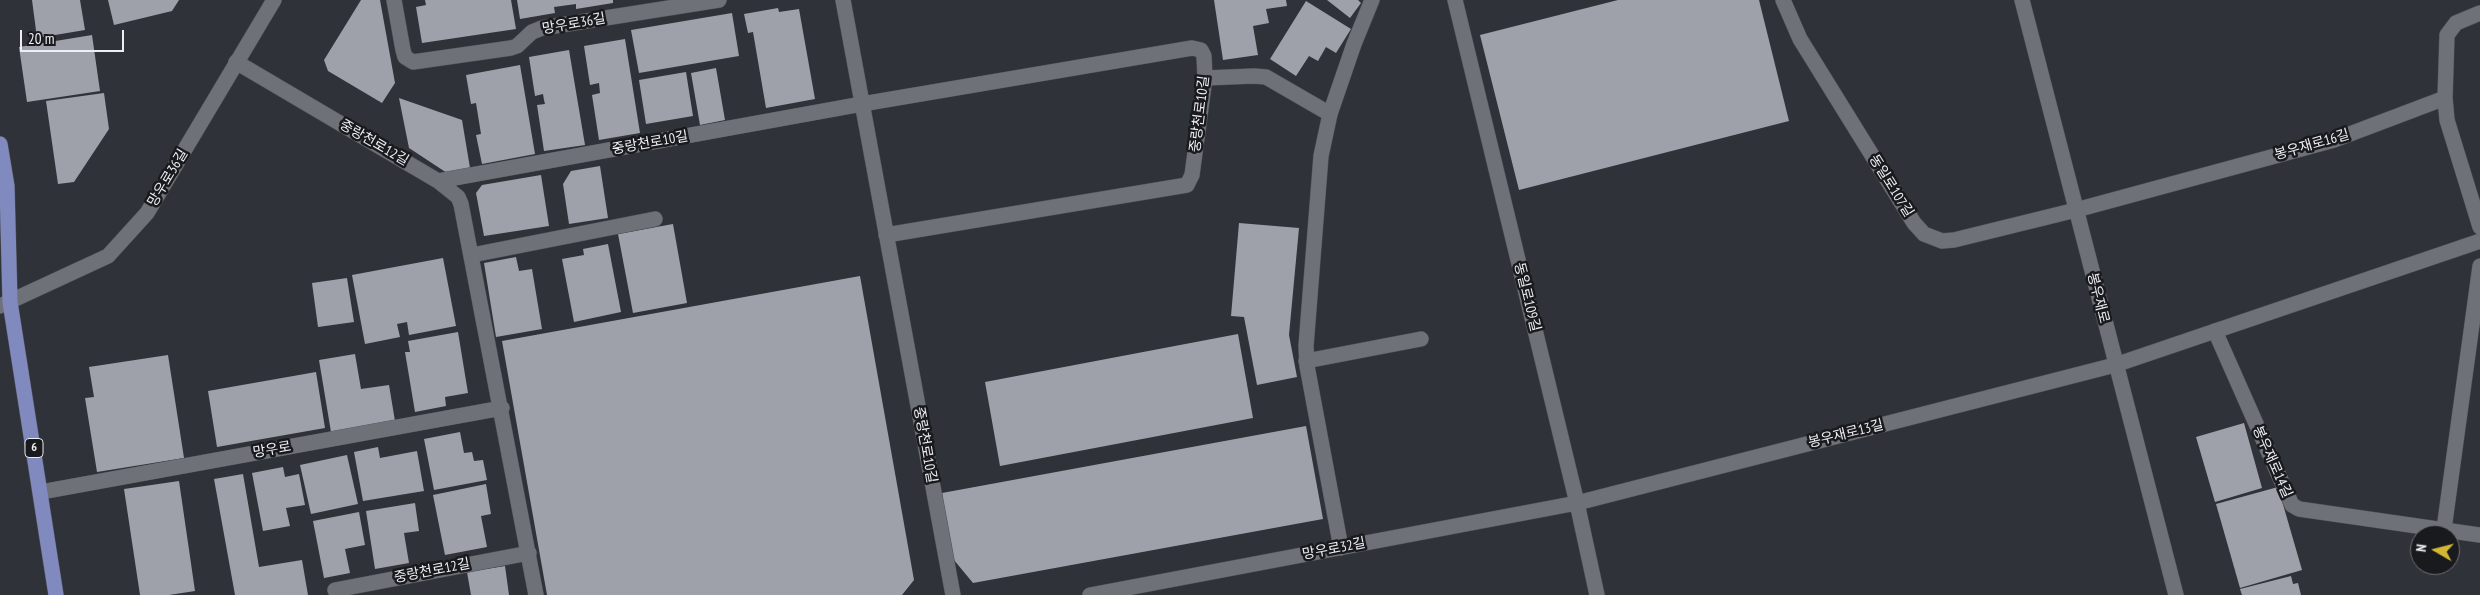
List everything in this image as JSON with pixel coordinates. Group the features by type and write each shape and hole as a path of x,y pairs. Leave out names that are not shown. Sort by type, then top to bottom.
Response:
{"main road":[{"name":"6","path":"0,144 7,186 5,304 41,492 56,595"}],"street":[{"name":"망우로36길","path":"5,304 108,256 147,213 274,0"},
{"name":"망우로36길","path":"394,0 402,50 405,57 413,62 511,48 518,46 532,32 542,28 719,0"},
{"name":"중랑천로10길","path":"843,0 953,595"},
{"path":"1341,548 1306,361 1318,172 1330,114 1354,44 1372,0"},
{"name":"동일로109길","path":"1455,0 1577,503 1597,595"},
{"name":"동일로107길","path":"1783,0 1800,39 1914,223 1924,234 1942,241 1954,240 2076,210"},
{"name":"봉우재로","path":"2022,0 2176,595"},
{"path":"2480,13 2456,23 2447,36 2445,98 2447,120 2480,227"},
{"name":"중랑천로10길","path":"438,181 862,104 1192,48 1201,50 1204,56 1205,78 1192,175 1188,185 886,235"},
{"name":"중랑천로12길","path":"236,62 438,181 458,197 462,204 536,595"},
{"path":"1205,78 1254,76 1266,78 1330,114"},
{"name":"봉우재로16길","path":"2076,210 2334,140 2445,98"},
{"path":"472,255 655,220"},
{"path":"2115,365 2480,240"},
{"path":"2445,525 2480,266"},
{"path":"0,286 5,304"},
{"name":"봉우재로14길","path":"2215,331 2292,505 2299,509 2415,525"},
{"path":"1306,361 1421,339"},
{"name":"봉우재로13길","path":"1577,503 2115,365"},
{"name":"망우로","path":"41,492 502,408"},
{"name":"망우로32길","path":"1090,595 1577,503"},
{"name":"봉우재로14길","path":"2460,532 2480,535"},
{"name":"중랑천로12길","path":"335,590 528,553"}],"building":[{"path":"32,0 80,0 85,30 37,38"},
{"path":"108,0 179,0 172,11 114,25"},
{"path":"361,0 380,0 395,83 382,103 328,71 324,60"},
{"path":"425,0 511,0 516,29 422,43 416,7 426,5"},
{"path":"517,0 613,0 613,3 576,9 576,4 554,7 555,13 520,19"},
{"path":"1214,0 1286,0 1287,6 1266,9 1269,23 1253,26 1258,55 1223,60"},
{"path":"1327,0 1358,0 1361,3 1350,18"},
{"path":"1618,0 1759,0 1789,121 1519,190 1480,35"},
{"path":"1306,1 1351,29 1336,53 1326,47 1318,61 1309,56 1296,76 1270,59"},
{"path":"778,8 779,12 799,9 815,99 766,108 753,32 748,33 744,14"},
{"path":"732,13 739,56 639,73 631,30"},
{"path":"92,35 100,91 27,102 19,47"},
{"path":"625,39 640,133 599,140 592,95 600,93 599,83 590,85 584,46"},
{"path":"569,50 585,145 544,151 537,105 545,104 543,94 535,96 529,57"},
{"path":"520,65 535,154 482,164 476,135 481,134 476,103 471,104 466,75"},
{"path":"716,68 725,120 700,125 691,73"},
{"path":"686,72 693,116 646,124 639,80"},
{"path":"104,93 109,129 74,182 58,184 46,101"},
{"path":"399,98 462,120 470,168 447,173 409,148"},
{"path":"600,166 608,218 569,224 563,184 571,171"},
{"path":"541,175 549,226 484,236 476,193 482,185"},
{"path":"1239,223 1299,228 1289,335 1297,377 1257,385 1244,317 1231,316"},
{"path":"673,224 687,303 633,313 618,234"},
{"path":"608,244 621,312 574,322 562,259 584,255 583,249"},
{"path":"516,257 519,271 532,269 542,329 496,337 484,263"},
{"path":"443,258 456,326 409,335 407,322 397,324 400,337 365,344 352,275"},
{"path":"860,276 914,580 902,595 547,595 502,341"},
{"path":"347,278 354,322 318,327 312,283"},
{"path":"458,332 468,393 445,397 446,406 415,412 405,352 410,352 408,341"},
{"path":"1238,334 1253,418 1000,466 985,382"},
{"path":"355,354 361,389 389,385 395,421 331,432 319,360"},
{"path":"168,355 184,458 97,472 85,398 94,397 89,367"},
{"path":"316,372 325,428 217,447 208,391"},
{"path":"2244,423 2262,488 2215,502 2196,437"},
{"path":"1306,426 1323,519 973,583 949,554 942,493"},
{"path":"460,432 464,453 472,452 474,461 483,460 487,480 434,490 424,439"},
{"path":"378,447 380,458 417,451 424,491 363,501 354,452"},
{"path":"347,455 358,504 311,514 300,465"},
{"path":"283,467 285,477 299,474 305,505 286,508 290,526 263,531 252,473"},
{"path":"243,474 259,567 302,560 308,595 235,595 214,479"},
{"path":"179,481 195,591 169,595 140,595 124,489"},
{"path":"486,484 491,514 481,516 487,547 445,555 433,495"},
{"path":"2278,487 2302,570 2240,588 2216,504"},
{"path":"415,503 419,531 404,533 409,563 375,569 366,511"},
{"path":"359,512 365,545 345,549 350,573 324,578 313,521"},
{"path":"505,566 509,595 471,595 467,572"},
{"path":"2291,576 2293,584 2298,583 2301,595 2242,595 2240,589"}]}
